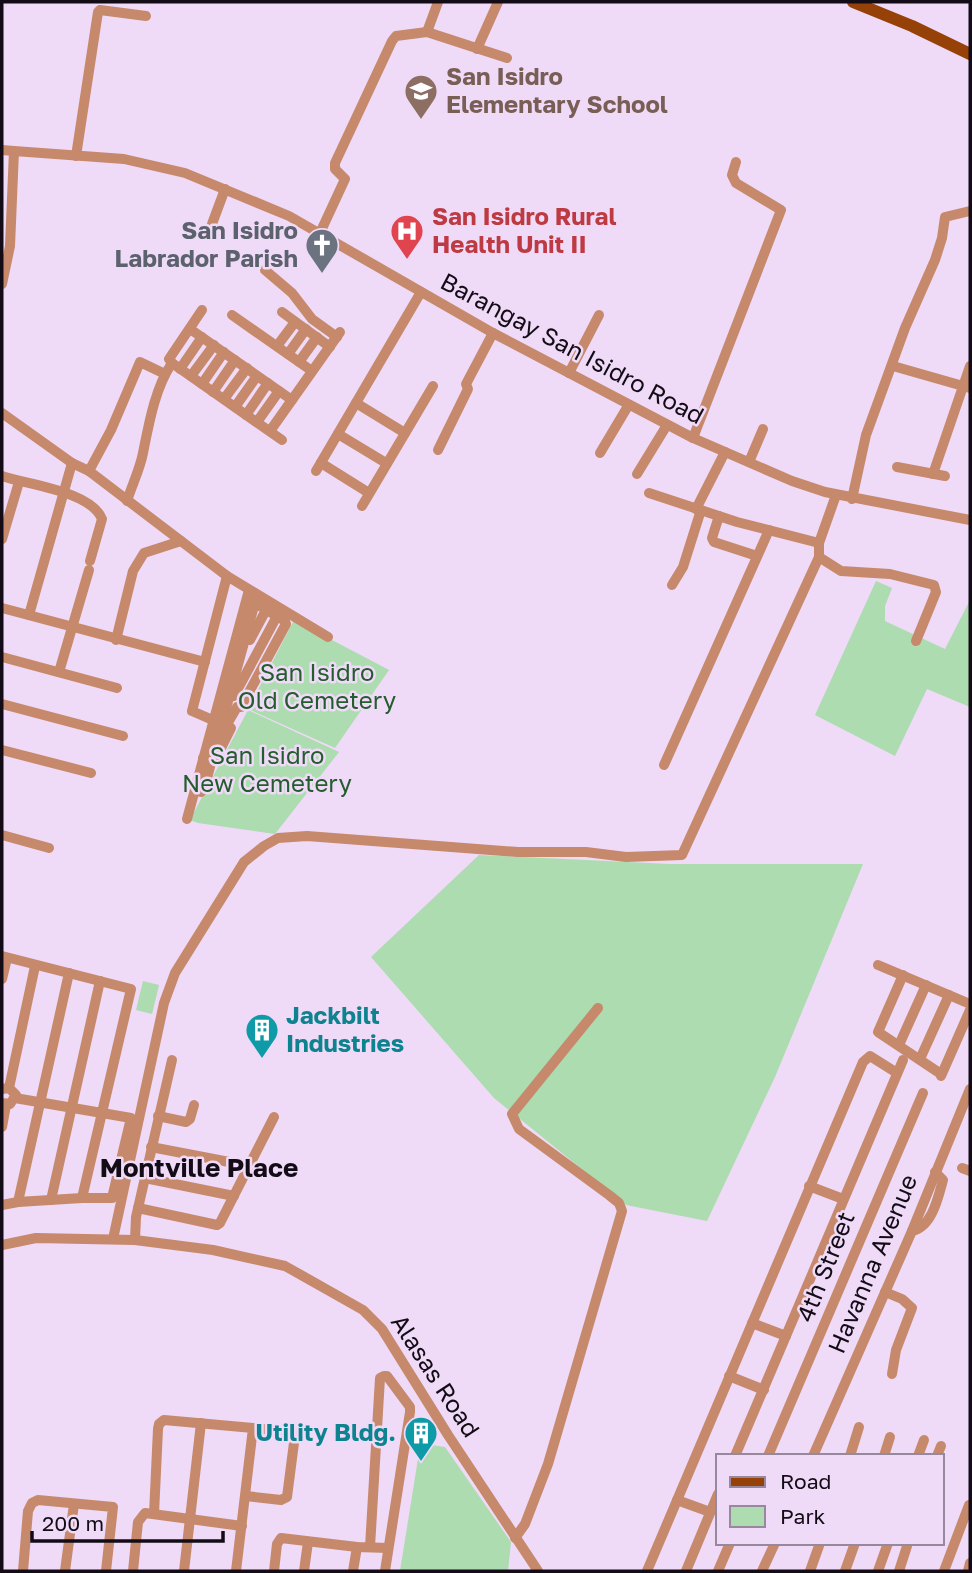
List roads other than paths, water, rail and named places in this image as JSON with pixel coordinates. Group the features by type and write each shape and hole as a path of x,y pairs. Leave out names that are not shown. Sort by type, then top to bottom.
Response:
{"main road":[{"path":"853,2 970,54"}],"street":[{"path":"428,32 438,2"},
{"path":"477,48 498,2"},
{"path":"76,156 98,12 100,10 146,16"},
{"path":"320,233 345,179 335,169 335,163 392,41 399,35 428,32 507,58"},
{"name":"Barangay San Isidro Road","path":"2,150 124,159 155,165 225,189 289,216 492,334 693,438 792,481 836,495 970,520"},
{"path":"2,284 10,246 6,234 14,151"},
{"path":"693,438 781,210 736,183 732,175 736,162"},
{"path":"212,225 222,211 225,189"},
{"path":"852,499 866,436 905,328 942,239 945,217 970,211"},
{"path":"265,270 292,293 312,319 338,335 270,431"},
{"path":"369,494 318,467 421,292"},
{"path":"202,310 169,359 282,440"},
{"path":"282,312 330,347"},
{"path":"232,315 312,371"},
{"path":"569,373 599,315"},
{"path":"277,346 295,321"},
{"path":"190,328 292,400"},
{"path":"288,354 306,330"},
{"path":"438,450 468,389 466,384 492,334"},
{"path":"127,501 165,374 176,366 202,337"},
{"path":"299,362 317,337"},
{"path":"191,376 214,345"},
{"path":"202,384 224,352"},
{"path":"213,392 235,360"},
{"path":"89,471 111,430 140,362 165,374"},
{"path":"893,366 967,387"},
{"path":"933,474 967,387 970,366"},
{"path":"224,399 247,368"},
{"path":"235,407 257,376"},
{"path":"246,415 268,383"},
{"path":"362,506 433,386"},
{"path":"257,422 279,391"},
{"path":"356,403 405,433"},
{"path":"600,453 628,406"},
{"path":"2,413 72,463 89,471 254,596 328,637"},
{"path":"638,474 667,425"},
{"path":"749,462 763,429"},
{"path":"338,434 386,463"},
{"path":"672,584 683,567 698,510 725,452"},
{"path":"29,615 72,463"},
{"path":"897,467 945,476"},
{"path":"2,476 62,492 96,508 102,519 59,672"},
{"path":"2,539 19,482"},
{"path":"649,493 698,510 819,543"},
{"path":"113,1239 164,1003 175,973 251,855 278,838 300,836 518,852 586,852 626,857 682,855 813,566 820,557 819,543 836,495"},
{"path":"719,516 712,538 715,542 757,556"},
{"path":"664,765 769,530"},
{"path":"116,640 134,571 144,553 181,541"},
{"path":"820,557 841,571 890,574 934,585 936,592 916,641"},
{"path":"207,759 217,756 231,728 222,721 192,711 227,576"},
{"path":"222,721 237,707 241,707 286,624 266,610 254,596"},
{"path":"222,721 242,655 247,616 254,596"},
{"path":"2,608 205,662"},
{"path":"187,819 242,655 266,610"},
{"path":"242,655 277,616"},
{"path":"242,655 260,672"},
{"path":"2,657 117,688"},
{"path":"233,682 252,688"},
{"path":"2,704 123,737"},
{"path":"2,750 91,774"},
{"path":"2,835 49,848"},
{"path":"2,979 4,957 131,989 82,1199"},
{"path":"878,965 970,1004"},
{"path":"2,1127 8,1102 14,1092 5,1089 35,966"},
{"path":"18,1202 69,973"},
{"path":"903,975 877,1031 941,1075 970,1010"},
{"path":"51,1200 100,981"},
{"path":"899,1045 926,985"},
{"path":"920,1059 949,995"},
{"path":"515,1538 525,1524 548,1464 622,1210 615,1200 519,1129 512,1114 598,1008"},
{"path":"647,1571 865,1059 870,1056 897,1073"},
{"path":"135,1240 138,1208 172,1060"},
{"path":"736,1454 903,1060"},
{"name":"Havanna Avenue","path":"814,1454 912,1231 970,1089"},
{"name":"4th Street","path":"769,1454 923,1093"},
{"path":"2,1205 112,1198 131,1118 72,1107 8,1102"},
{"path":"158,1116 186,1122 190,1119 194,1105"},
{"path":"138,1208 217,1226 275,1116"},
{"path":"151,1147 250,1166"},
{"path":"145,1178 234,1196"},
{"path":"809,1186 843,1199"},
{"name":"Alasas Road","path":"2,1245 36,1238 135,1240 191,1246 285,1266 369,1315 382,1329 538,1571"},
{"path":"885,1292 902,1299 912,1308 896,1350 892,1374"},
{"path":"752,1323 786,1336"},
{"path":"370,1547 380,1378 387,1376 407,1403 410,1412 385,1571"},
{"path":"729,1376 764,1390"},
{"path":"154,1514 159,1424 164,1420 292,1432 295,1435 287,1497 281,1500 246,1496"},
{"path":"184,1571 201,1423"},
{"path":"851,1454 859,1427"},
{"path":"236,1571 253,1428"},
{"path":"885,1454 890,1437"},
{"path":"919,1454 923,1440"},
{"path":"686,1571 716,1498"},
{"path":"23,1571 29,1506 38,1500 113,1507 106,1571"},
{"path":"677,1500 710,1512"},
{"path":"65,1571 74,1504"},
{"path":"944,1571 969,1505"},
{"path":"132,1571 138,1522 142,1514 242,1526"},
{"path":"274,1571 276,1550 281,1538 388,1548"},
{"path":"304,1571 308,1542"},
{"path":"718,1571 729,1545"},
{"path":"762,1571 774,1545"},
{"path":"810,1571 819,1545"},
{"path":"845,1571 854,1545"},
{"path":"878,1571 887,1545"},
{"path":"899,1571 907,1545"},
{"path":"353,1571 357,1547"},
{"path":"968,1571 970,1563"}],"place":[{"name":"San Isidro Elementary School","path":"421,121"},
{"name":"San Isidro Rural Health Unit II","path":"407,261"},
{"name":"San Isidro Labrador Parish","path":"322,275"},
{"name":"Jackbilt Industries","path":"262,1060"},
{"name":"Utility Bldg.","path":"421,1463"}],"district":[{"name":"Montville Place","path":"199,1168"}],"park label":[{"name":"San Isidro Old Cemetery","path":"317,687"},
{"name":"San Isidro New Cemetery","path":"267,770"}]}
